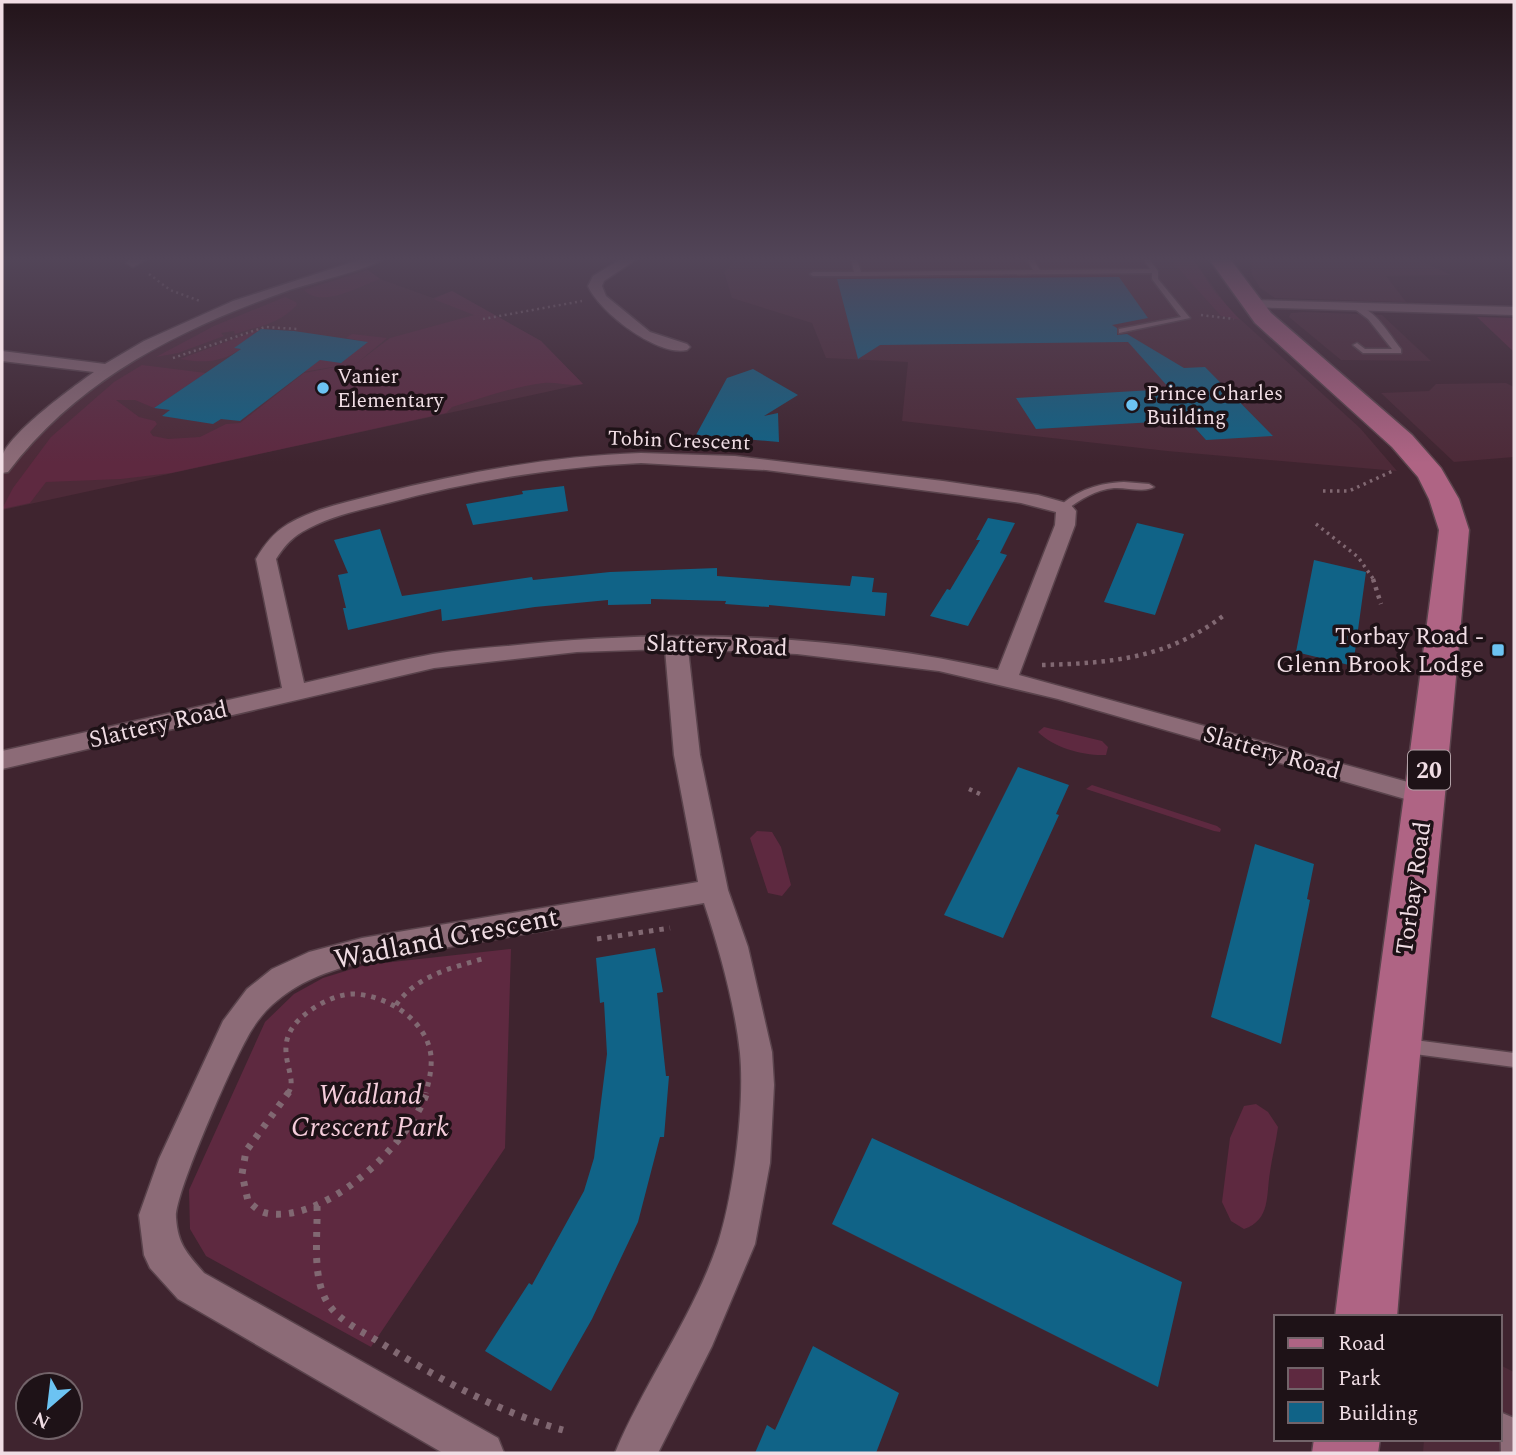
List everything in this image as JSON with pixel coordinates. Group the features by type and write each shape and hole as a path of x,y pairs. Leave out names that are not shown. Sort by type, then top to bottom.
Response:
{"main road":[{"name":"Torbay Road","path":"1274,327 1402,441 1431,474 1454,530 1426,796 1394,1044 1366,1315"}],"street":[{"path":"2,468 33,431 110,369 157,341 189,327"},
{"path":"635,327 645,335 682,347"},
{"path":"2,356 110,369"},
{"name":"Tobin Crescent","path":"294,691 266,559 270,550 292,530 310,521 453,481 569,463 644,458 727,462 939,485 1024,498 1063,508"},
{"path":"1006,678 1065,525 1066,512 1063,508"},
{"path":"636,1453 736,1244 752,1163 756,1052 733,947 714,890 687,754 676,642"},
{"name":"Slattery Road","path":"2,760 434,661 577,645 676,642 797,647 878,654 939,663 1006,678 1426,796"},
{"name":"Wadland Crescent","path":"483,1453 191,1286 163,1255 158,1214 171,1171 234,1031 258,998 283,978 320,961 362,950 714,890"}],"lane":[{"path":"1122,331 1142,327"},
{"path":"1357,345 1363,351 1398,351 1379,327"},
{"path":"1063,508 1090,489 1104,486 1149,488"},
{"path":"1394,1044 1514,1060"},
{"path":"1509,1425 1511,1453"}],"path":[{"path":"172,359 265,327 296,329"},
{"path":"1323,491 1349,491 1399,469"},
{"path":"1317,524 1366,563 1372,572 1381,604"},
{"path":"1042,665 1100,663 1154,654 1205,632 1223,616"},
{"path":"969,789 980,793"},
{"path":"586,941 670,928"},
{"path":"396,1005 412,985 450,968 490,956"},
{"path":"351,994 373,996 396,1005 414,1020 428,1043 431,1068 426,1096 412,1121 387,1153 348,1186 317,1206 285,1214 263,1212 248,1201 242,1174 246,1151 292,1088 285,1055 291,1031 304,1014 325,1000 351,994"},
{"path":"317,1206 318,1280 331,1308 376,1340 461,1387 524,1418 563,1430"}],"shaded area":[{"name":"Vanier Elementary","path":"187,327 516,327 541,341 583,384 2,510 2,468 80,390"},
{"path":"814,327 1249,327 1360,428 1397,471 1167,451 902,421 908,362 826,358"},
{"path":"1301,327 1395,327 1431,361 1341,360"},
{"path":"1506,383 1514,387 1514,457 1454,462 1381,393 1429,391 1436,384"},
{"path":"1502,1366 1514,1372 1514,1453 1423,1453 1424,1441 1502,1441"}],"green space":[{"path":"212,327 258,327 235,334 234,331 221,333 224,336 178,353 156,357"},
{"path":"431,327 516,327 541,341 583,384 544,383 520,387 452,407 446,413 171,473 121,479 46,482 30,503 2,509 13,488 51,437 114,382 142,365 206,373 154,408 135,400 116,400 139,417 155,421 157,424 150,432 153,436 168,439 200,437 226,424 240,423 304,373 356,363 303,372 320,360 367,342 346,338 352,334 387,338 357,363 390,338"},
{"path":"1487,327 1514,327 1514,352"},
{"path":"261,329 235,348 241,349 226,357 204,361 180,359"},
{"path":"1044,727 1102,741 1108,747 1106,755 1088,754 1061,747 1038,732"},
{"path":"1092,785 1217,826 1221,829 1220,832 1086,789"},
{"path":"757,831 772,832 781,847 791,885 782,896 768,893 750,838"},
{"name":"Wadland Crescent Park","path":"511,949 505,1148 371,1347 206,1256 190,1229 189,1190 265,1022 294,994 323,978 365,965"},
{"path":"1256,1104 1268,1112 1278,1127 1266,1206 1259,1220 1244,1229 1231,1221 1222,1202 1230,1138 1244,1106"}],"building":[{"name":"Prince Charles Building","path":"850,327 1115,327 1117,335 1127,334 1184,368 1205,367 1273,436 1206,440 1188,420 1036,429 1016,398 1170,389 1128,342 880,345 858,359"},
{"path":"261,329 368,342 341,363 320,360 240,421 221,419 213,424 162,416 170,410 154,408 241,349 234,348"},
{"path":"753,369 798,395 764,416 778,413 779,442 696,435 727,378"},
{"path":"564,486 568,511 473,525 466,504 523,494 522,491"},
{"path":"988,518 1015,523 1000,553 1007,555 968,626 930,616 947,589 950,590 980,540 976,540"},
{"path":"1137,523 1184,534 1155,615 1104,602"},
{"path":"380,529 402,596 532,577 533,580 610,572 717,568 717,576 850,586 852,576 874,578 872,592 887,593 885,616 769,605 725,604 726,601 651,599 651,604 608,605 608,600 535,607 442,621 441,609 348,630 338,575 348,573 334,540"},
{"path":"1314,560 1366,572 1353,666 1296,652"},
{"path":"1018,767 1069,785 1056,814 1059,815 1003,938 944,915"},
{"path":"1255,844 1314,864 1307,899 1310,900 1281,1044 1211,1017"},
{"path":"655,948 663,992 657,993 666,1076 669,1076 664,1137 660,1137 638,1222 592,1319 551,1391 485,1351 529,1283 532,1285 584,1191 594,1158 607,1054 604,1002 600,1003 596,958"},
{"path":"872,1138 1182,1282 1158,1387 832,1224"},
{"path":"813,1346 899,1393 876,1453 755,1453 767,1425 775,1430"}],"place":[{"name":"Vanier Elementary","path":"323,388"},
{"name":"Prince Charles Building","path":"1132,405"},
{"name":"Torbay Road - Glenn Brook Lodge","path":"1498,650"}]}
